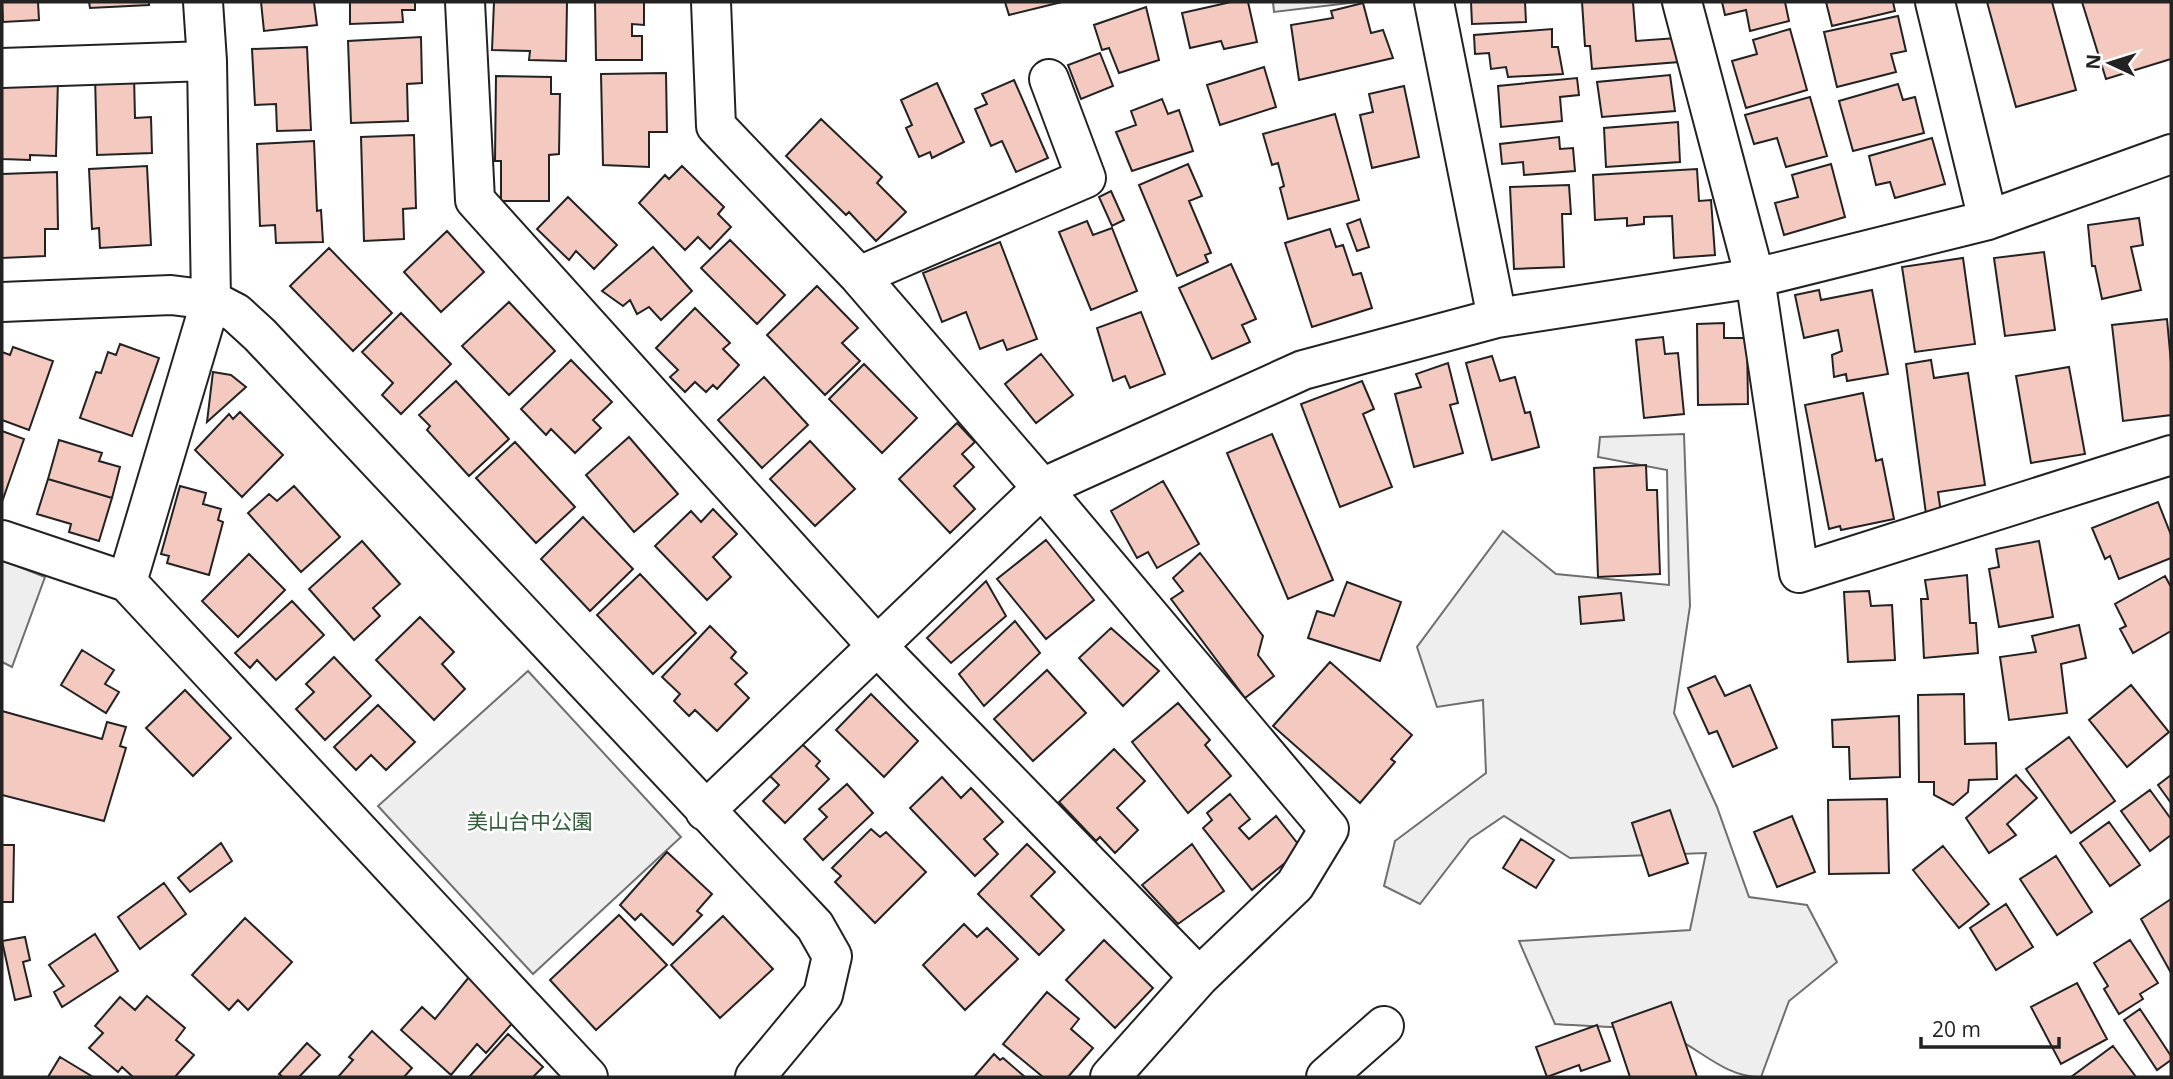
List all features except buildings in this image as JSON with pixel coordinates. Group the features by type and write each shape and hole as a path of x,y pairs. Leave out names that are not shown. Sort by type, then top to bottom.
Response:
{"street":[{"path":"127,582 211,300 207,61 203,2"},
{"path":"465,2 475,200 878,647 1199,977"},
{"path":"712,2 716,126 859,276 1042,488 1329,830 1295,884 1199,977 1110,1077"},
{"path":"1434,2 1497,318"},
{"path":"1682,2 1755,278 1799,573 2171,455"},
{"path":"1935,2 1988,220"},
{"path":"2,68 207,61"},
{"path":"859,276 1086,178 1049,79"},
{"path":"705,811 1042,488 1304,370 1497,318 1755,278 1988,220 2171,154"},
{"path":"2,302 171,295 211,300 236,313 260,335 815,926 832,956 823,995 755,1077"},
{"path":"2,540 127,582 588,1077"},
{"path":"1326,1077 1384,1026"}],"green space":[{"path":"1273,2 1358,2 1274,12"},
{"path":"1684,434 1690,606 1674,713 1717,807 1749,897 1807,905 1837,962 1789,1001 1761,1077 1748,1076 1724,1067 1681,1041 1660,1032 1555,1024 1519,941 1690,930 1706,853 1570,858 1504,816 1470,839 1420,904 1384,886 1395,841 1486,773 1483,700 1437,707 1417,647 1503,531 1556,574 1669,585 1667,470 1598,457 1600,437"},
{"path":"2,560 45,577 12,667 2,662"},
{"name":"美山台中公園","path":"528,671 681,837 533,974 378,806"}]}
